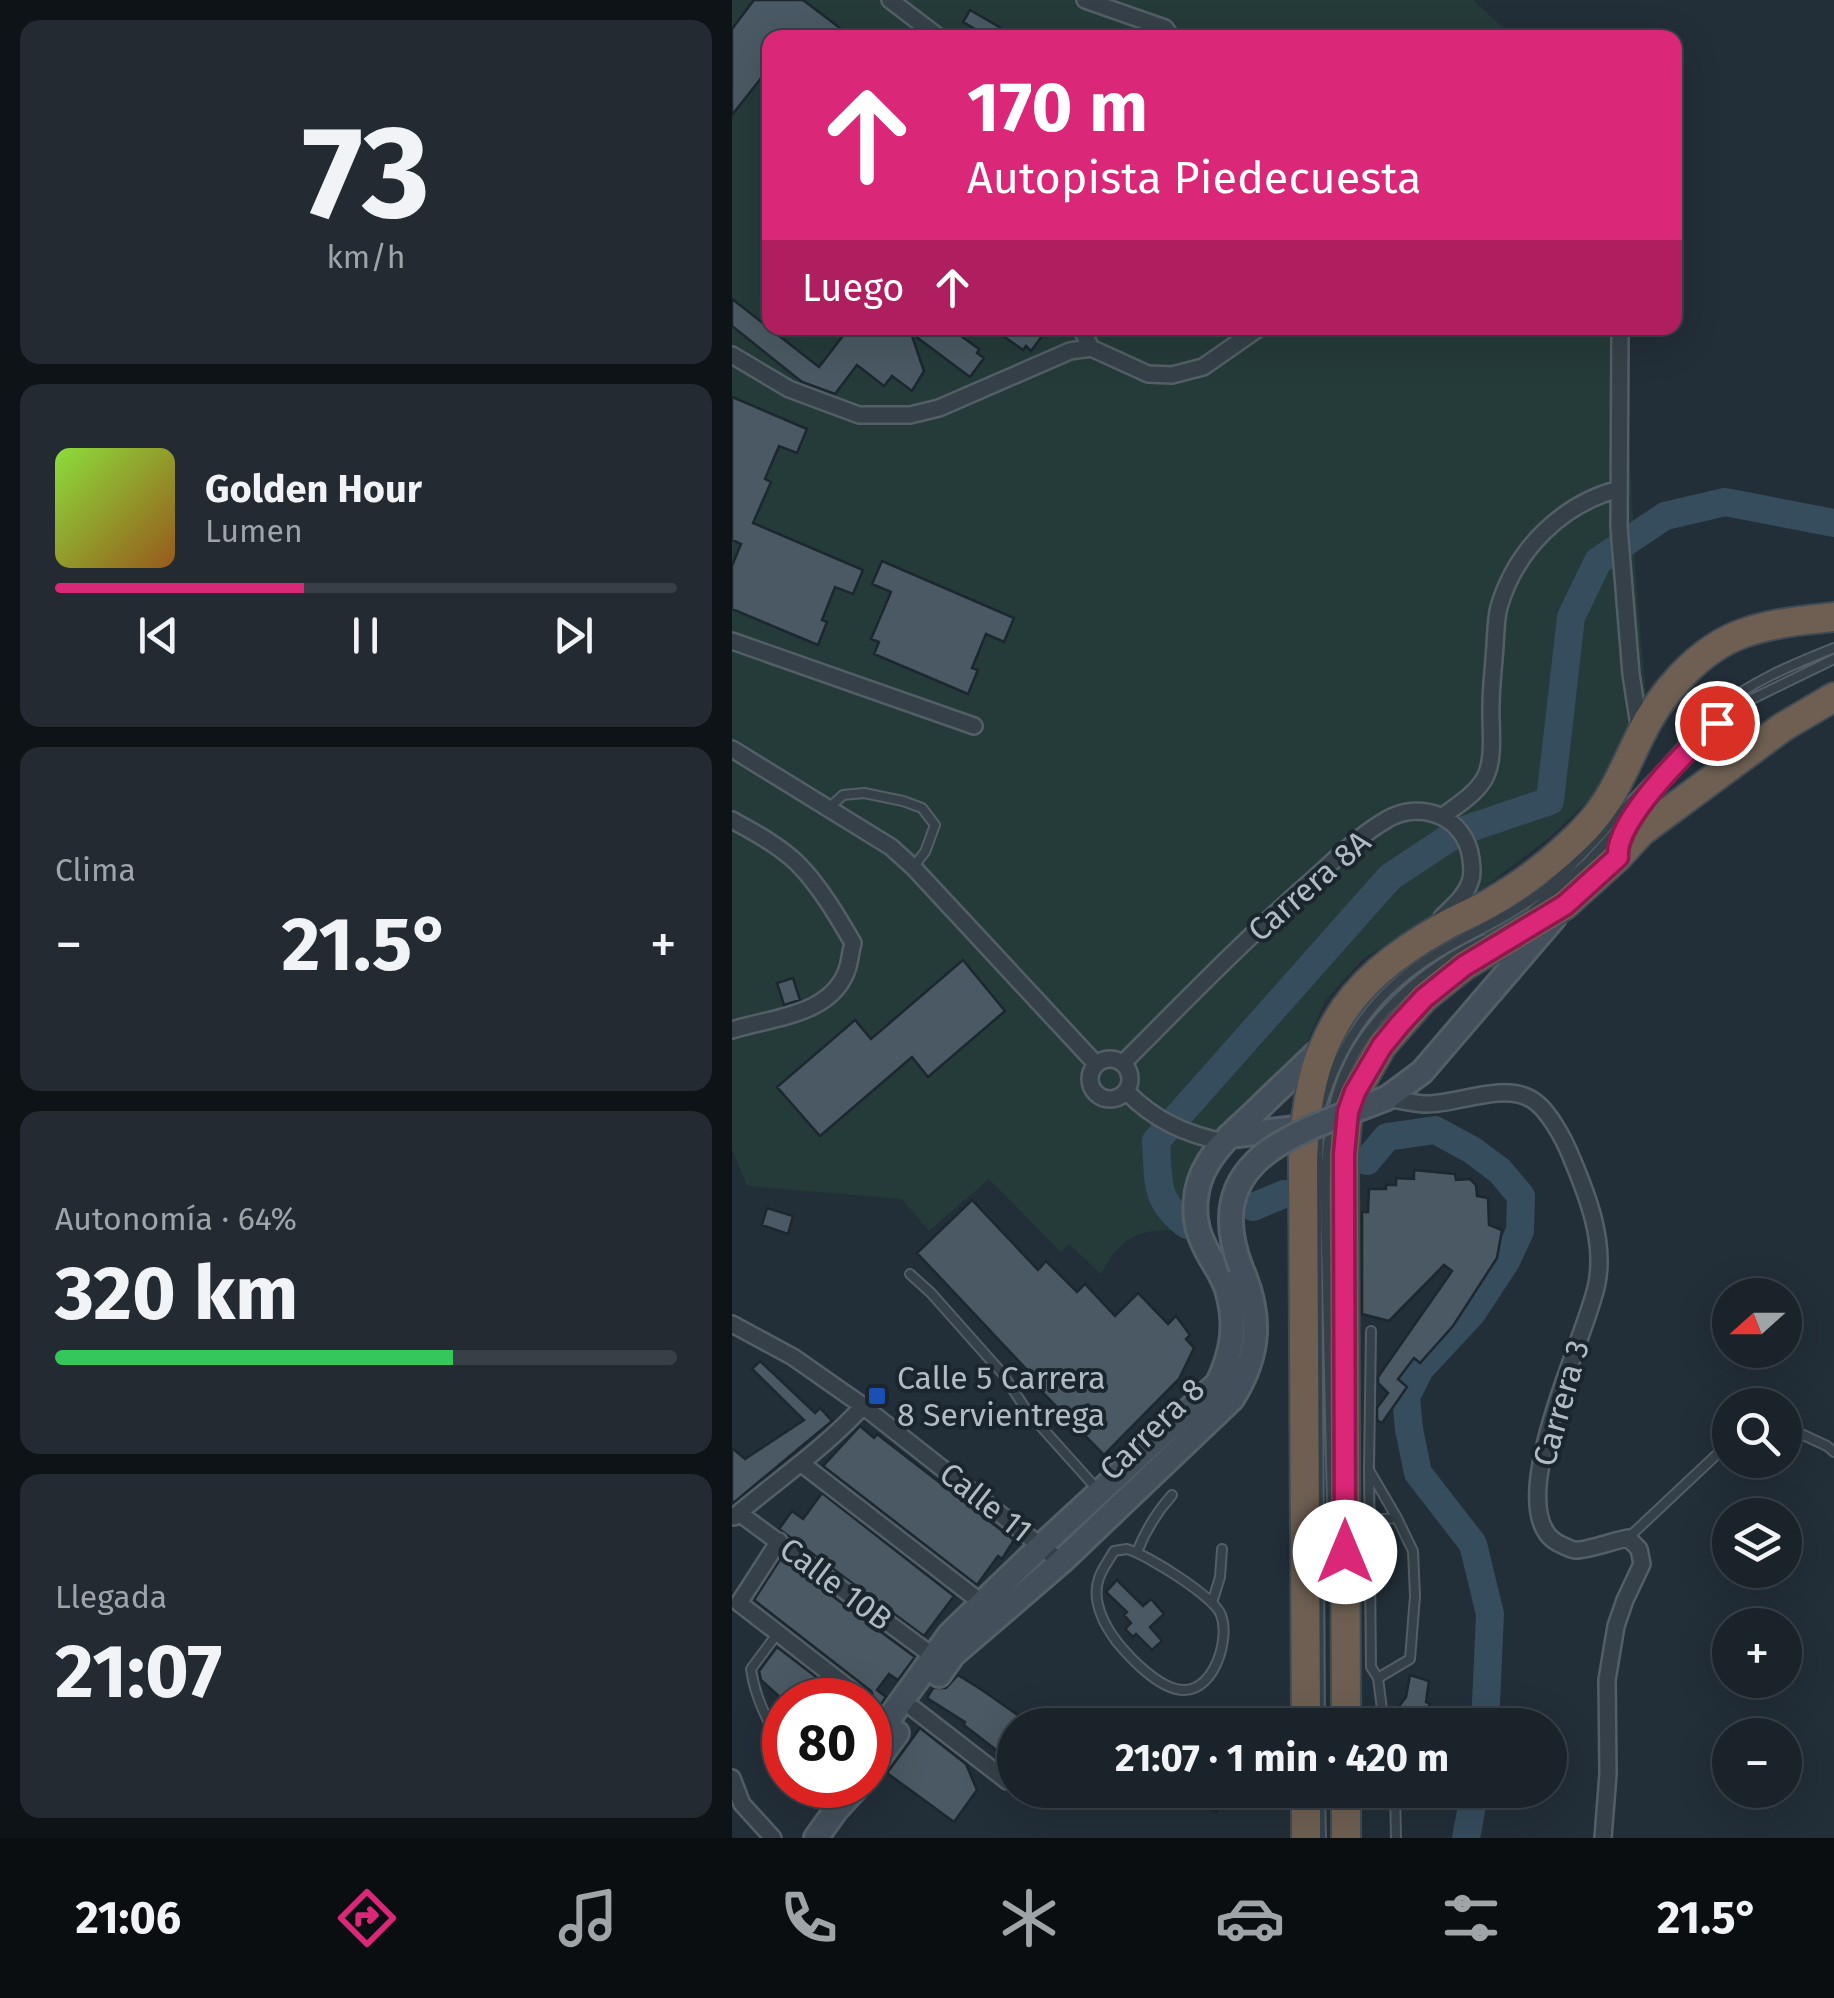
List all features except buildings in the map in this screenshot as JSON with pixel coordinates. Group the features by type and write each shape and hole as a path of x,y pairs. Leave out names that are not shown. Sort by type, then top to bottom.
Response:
{"highway":[{"path":"1350,1708 1358,1668 1323,1204 1323,1157 1304,1127 1322,1048 1360,988 1390,961 1445,925 1491,903 1573,841 1613,794 1640,735 1674,684 1699,660 1743,633 1834,617"},
{"path":"1307,1708 1323,1157 1355,1092 1382,1046 1424,998 1464,966 1565,905 1642,832 1794,720 1834,698"},
{"path":"1306,1808 1306,1838"},
{"path":"1346,1808 1346,1838"}],"main road":[{"name":"Carrera 8","path":"892,1692 1041,1546 1108,1500 1232,1399 1248,1370 1254,1348 1255,1308 1232,1247 1231,1210 1240,1181 1258,1157 1284,1140 1386,1098 1422,1072 1565,905"},
{"name":"Carrera 8","path":"892,1740 953,1655 1095,1528 1108,1500 1218,1384 1233,1340 1233,1315 1227,1289 1199,1233 1195,1202 1199,1182 1225,1142 1322,1048"},
{"path":"1225,1142 1304,1127"},
{"path":"1227,1289 1254,1348"}],"street":[{"path":"890,0 929,30"},
{"path":"1085,0 1166,30"},
{"path":"1085,335 1092,348"},
{"path":"732,355 789,389 859,415 910,415 939,408 1070,352 1092,348 1148,374 1172,375 1203,367 1249,335"},
{"path":"1620,335 1619,527 1640,735"},
{"path":"1418,942 1462,898 1470,882 1470,846 1449,821 1485,779 1489,764 1498,610 1510,578 1533,542 1558,517 1595,496 1619,490"},
{"path":"732,640 974,726"},
{"path":"732,748 891,847 1096,1064"},
{"name":"Carrera 8A","path":"1123,1063 1283,905 1357,840 1400,813 1420,810 1449,821"},
{"path":"732,820 798,864 852,942 848,970 820,1003 782,1019 732,1030"},
{"path":"1109,1058 1123,1063 1131,1080 1127,1092 1109,1100 1096,1094 1090,1076 1096,1064 1109,1058"},
{"path":"1127,1092 1156,1117 1184,1132 1225,1142"},
{"name":"Carrera 3","path":"1386,1098 1425,1104 1504,1093 1530,1098 1566,1143 1588,1198 1600,1256 1597,1286 1552,1414 1536,1497 1541,1524 1554,1542 1577,1550 1628,1538"},
{"name":"Calle 11","path":"732,1324 793,1357 862,1406 1061,1562"},
{"path":"735,1516 802,1464 862,1406"},
{"path":"802,1464 982,1603"},
{"name":"Calle 10B","path":"735,1516 778,1541 933,1656"},
{"path":"1603,1838 1608,1774 1607,1680 1616,1626 1642,1564 1639,1549 1628,1538"},
{"path":"778,1541 739,1604 836,1678"},
{"path":"914,1709 997,1774"},
{"path":"732,1778 742,1804 774,1838"}],"lane":[{"path":"1323,1157 1321,1108 1330,1077 1353,1031 1380,997 1403,976 1510,915 1552,884 1714,711 1738,692 1834,648"},
{"path":"1529,913 1588,862 1717,723 1746,702 1834,659"},
{"path":"829,808 843,796 864,794 904,800 922,808 935,825 925,852 913,867"},
{"path":"1618,857 1617,850 1634,812"},
{"path":"1323,1157 1338,1092 1373,1026 1402,994 1432,971 1499,932"},
{"path":"1323,1204 1332,1513"},
{"path":"1320,1708 1323,1204"},
{"path":"910,1274 932,1293 1002,1373 1027,1410 1108,1500"},
{"path":"1371,1331 1369,1520 1358,1668 1378,1678"},
{"path":"1802,1434 1834,1452"},
{"path":"1628,1538 1712,1459"},
{"path":"1369,1469 1414,1551 1410,1659 1378,1678"},
{"path":"1138,1552 1145,1530 1172,1495"},
{"path":"1369,1520 1398,1518"},
{"path":"1095,1528 1114,1550"},
{"path":"1212,1603 1220,1577 1222,1549"},
{"path":"1114,1550 1138,1552 1157,1562 1222,1614 1224,1650 1206,1680 1184,1690 1158,1681 1133,1662 1106,1628 1096,1595 1099,1578 1114,1550"},
{"path":"762,1707 751,1669 778,1633"},
{"path":"1378,1678 1382,1708"},
{"path":"1320,1808 1320,1838"},
{"path":"1395,1808 1396,1838"}],"green space":[{"path":"732,0 1473,0 1505,30 762,30 762,335 1623,335 1646,693 1593,796 1550,837 1482,889 1363,959 1325,1001 1303,1051 1197,1157 1186,1185 1188,1232 1159,1230 1136,1236 1117,1250 1101,1274 1069,1244 1061,1252 989,1179 929,1231 902,1199 747,1186 732,1149"}],"waterway":[{"path":"1187,1225 1163,1198 1156,1141 1390,877 1458,832 1550,801 1571,617 1598,561 1665,516 1725,502 1834,523"},
{"path":"1367,1161 1387,1137 1435,1130 1500,1171 1521,1196 1520,1231 1506,1261 1472,1313 1420,1369 1406,1397 1418,1473 1473,1544 1490,1614 1486,1708"},
{"path":"1253,1207 1284,1194"},
{"path":"1466,1838 1472,1808"}],"place":[{"name":"Calle 5 Carrera 8 Servientrega","path":"877,1396"}],"route":[{"path":"1345,1552 1344,1154 1348,1112 1355,1092 1382,1046 1424,998 1464,966 1565,905 1618,857 1617,850 1634,812 1717,723"}]}
